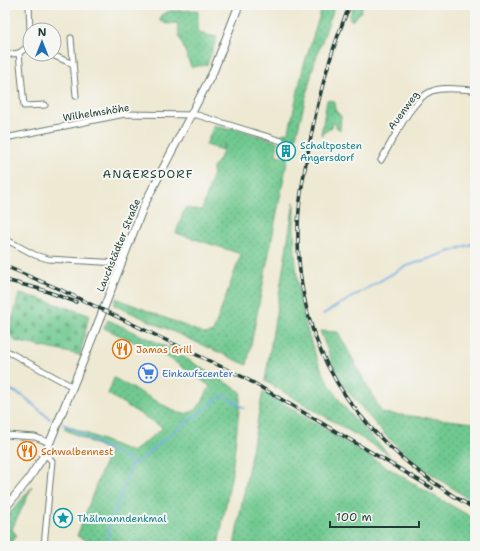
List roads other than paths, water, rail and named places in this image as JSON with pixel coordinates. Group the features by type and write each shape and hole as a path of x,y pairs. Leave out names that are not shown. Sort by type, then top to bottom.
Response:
{"main road":[{"name":"Lauchstädter Straße","path":"5,508 28,480 45,454 150,191 213,72 239,5"}],"street":[{"path":"28,5 29,22"},
{"path":"71,38 76,96"},
{"path":"5,55 19,53 22,51"},
{"path":"19,53 24,106 45,105"},
{"path":"62,59 73,64"},
{"name":"Auenweg","path":"381,160 403,122 424,94 439,89 475,90"},
{"name":"Wilhelmshöhe","path":"5,138 125,114 191,115"},
{"path":"191,115 197,115 288,143"},
{"path":"5,239 35,255 48,259 120,263"},
{"path":"5,350 73,387"},
{"path":"5,435 35,438 50,443"},
{"path":"44,546 52,461 45,454"}],"waterway":[{"path":"323,314 404,267 475,243"},
{"path":"5,387 23,396 50,419"},
{"path":"63,424 135,464 175,431 223,395 244,408"},
{"path":"108,546 110,543 108,532 132,463"}],"railway":[{"path":"350,5 336,40 321,93 299,205 298,240 302,286 312,327 327,365 348,399 373,431 403,459 437,485 475,509"},
{"path":"5,266 59,289 245,378 432,488"},
{"path":"5,280 40,289 76,302"}],"place":[{"name":"Schaltposten Angersdorf","path":"286,151"},
{"name":"Jamas Grill","path":"122,349"},
{"name":"Einkaufscenter","path":"148,373"},
{"name":"Schwalbennest","path":"27,451"},
{"name":"Thälmanndenkmal","path":"63,518"}],"district":[{"name":"ANGERSDORF","path":"148,174"}]}
